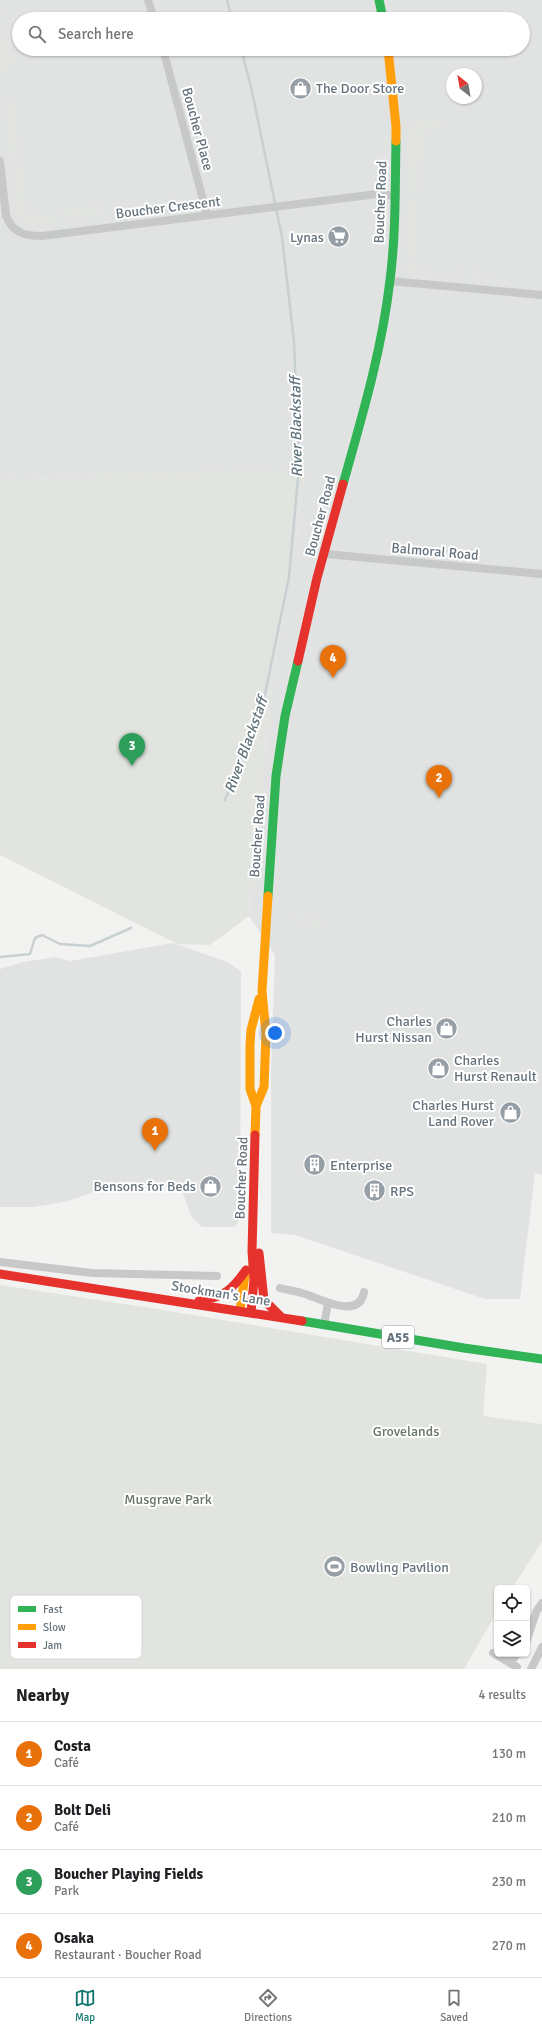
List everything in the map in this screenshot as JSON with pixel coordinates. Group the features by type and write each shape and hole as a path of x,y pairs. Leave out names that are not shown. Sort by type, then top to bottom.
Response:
{"main road":[{"path":"379,0 382,12"},
{"name":"Boucher Road","path":"256,1106 264,1086 266,1034 262,991 276,776 296,666 377,358 390,281 396,196 396,119 389,56"},
{"name":"Boucher Road","path":"251,1312 254,1280 252,1251 256,1106 250,1089 250,1045 251,1030 262,991"},
{"path":"254,1222 264,1300 281,1317"},
{"name":"Boucher Road","path":"240,1310 246,1270 252,1251"},
{"path":"190,1303 223,1296 229,1292 246,1270"},
{"name":"Stockman's Lane","path":"0,1274 113,1290 464,1348 542,1359"}],"street":[{"path":"148,0 152,12"},
{"name":"Boucher Place","path":"165,56 207,215"},
{"name":"Boucher Crescent","path":"0,162 6,216 10,224 15,229 27,236 377,194 396,196"},
{"path":"390,281 542,295"},
{"name":"Balmoral Road","path":"325,554 542,574"},
{"name":"Stockman's Lane","path":"0,1262 119,1275 186,1274 217,1276"},
{"path":"113,1290 119,1275"},
{"name":"Stockman's Lane","path":"280,1288 301,1292 328,1303 350,1307 358,1304 363,1299 364,1292"},
{"path":"324,1325 328,1303"},
{"path":"530,1634 539,1614 542,1603"},
{"path":"531,1669 542,1647"},
{"path":"500,1657 514,1665 517,1657"}],"shaded area":[{"path":"0,0 542,0 542,1175 535,1173 520,1299 485,1299 295,1235 271,1233 271,1072 275,955 249,916 273,678 300,515 305,469 0,480"},
{"path":"173,943 227,962 241,971 240,1219 235,1227 202,1227 191,1216 182,1190 162,1186 96,1191 69,1201 34,1207 0,1207 0,969 23,962 56,957 70,961"}],"green space":[{"path":"0,11 4,42 10,42 13,67 1,69"},
{"path":"12,102 25,214 54,213 54,221 31,223 18,217 7,103"},
{"path":"417,122 443,122 442,126 429,125 428,134 422,134 417,192 409,192 410,126"},
{"path":"409,201 416,202 411,264 418,266 417,271 457,276 458,270 461,273 461,279 419,275 409,268 406,263 406,254"},
{"path":"100,206 101,214 63,218 63,211"},
{"path":"479,271 479,278 510,281 510,284 475,280 475,274"},
{"path":"305,468 300,515 273,678 249,916 210,945 177,944 0,855 0,480"},
{"path":"284,915 322,918 322,923 318,925"},
{"name":"Musgrave Park","path":"0,1285 157,1309 487,1364 483,1416 542,1424 542,1542 514,1585 494,1585 494,1617 464,1669 0,1669"}],"waterway":[{"name":"River Blackstaff","path":"227,0 230,12"},
{"name":"River Blackstaff","path":"225,800 264,699 289,577 299,467 294,342 282,237 251,87 243,56"},
{"name":"River Blackstaff","path":"0,957 30,954 35,938 42,935 60,944 90,946 131,928"}],"traffic: fast":[{"path":"379,0 382,12"},
{"path":"343,484 371,383 382,332 390,280 393,245 396,141"},
{"path":"268,896 276,776 285,716 298,661"},
{"path":"302,1321 464,1348 542,1359"}],"traffic: slow":[{"path":"389,56 396,126 396,141"},
{"path":"256,1106 264,1087 266,1034 262,991 268,896"},
{"path":"255,1135 256,1106 250,1089 250,1045 251,1030 259,999"},
{"path":"240,1310 245,1275"}],"traffic: jam":[{"path":"298,661 317,578 343,484"},
{"path":"251,1312 254,1280 252,1251 255,1135"},
{"path":"259,1253 264,1300 281,1317"},
{"path":"199,1301 227,1292 246,1270"},
{"path":"0,1274 302,1321"}],"place":[{"name":"The Door Store","path":"301,88"},
{"name":"Lynas","path":"339,237"},
{"name":"Osaka","path":"333,678"},
{"name":"Boucher Playing Fields","path":"132,766"},
{"name":"Bolt Deli","path":"439,798"},
{"name":"Charles Hurst Nissan","path":"447,1029"},
{"name":"Charles Hurst Renault","path":"438,1068"},
{"name":"Charles Hurst Land Rover","path":"510,1113"},
{"name":"Costa","path":"155,1151"},
{"name":"Enterprise","path":"314,1165"},
{"name":"Bensons for Beds","path":"211,1186"},
{"name":"RPS","path":"374,1191"},
{"name":"Bowling Pavilion","path":"334,1567"}],"park label":[{"name":"Grovelands","path":"406,1431"}]}
